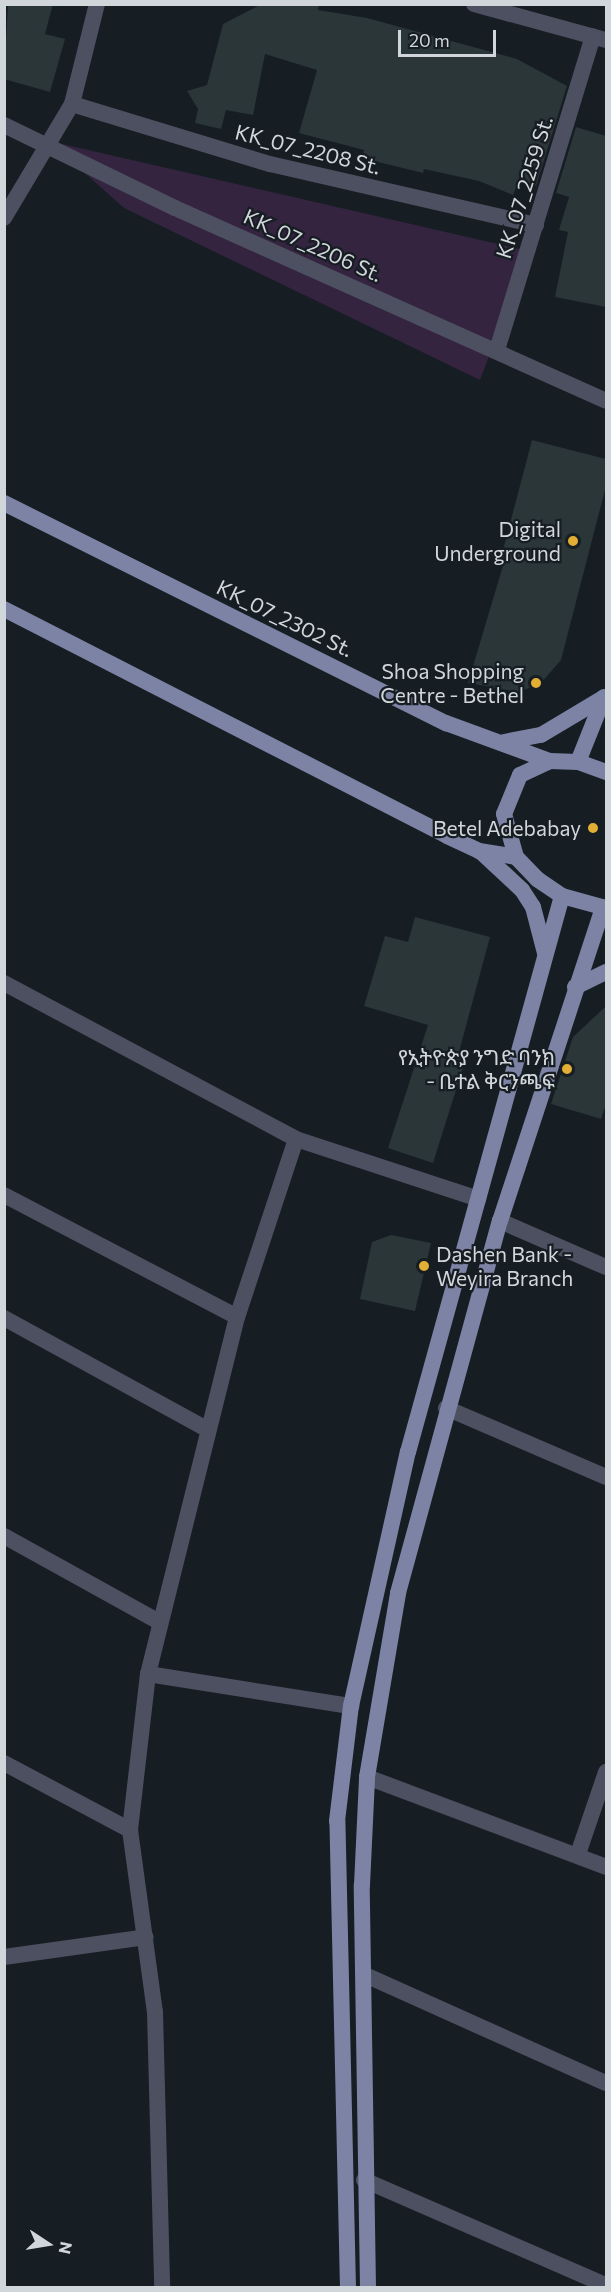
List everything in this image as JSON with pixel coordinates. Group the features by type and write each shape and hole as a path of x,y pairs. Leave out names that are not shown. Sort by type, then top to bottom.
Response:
{"main road":[{"name":"KK_07_2302 St.","path":"4,503 446,723 550,761"},
{"path":"4,609 479,851 522,890 533,907 546,954"},
{"path":"498,742 541,735 605,693"},
{"path":"578,762 605,693"},
{"path":"368,2288 364,2180 363,1974 368,1777 398,1593 446,1408 500,1221 575,987 605,907 562,896 516,857 506,828 509,794 520,775 550,761 578,762 606,772"},
{"path":"479,851 516,857"},
{"path":"348,2288 337,1821 351,1706 408,1452 562,896"},
{"path":"575,987 606,972"}],"street":[{"path":"4,218 46,142 72,104 97,4"},
{"path":"474,4 600,38"},
{"name":"KK_07_2259 St.","path":"497,350 536,225 600,38"},
{"name":"KK_07_2208 St.","path":"72,104 270,164 536,225"},
{"name":"KK_07_2206 St.","path":"4,125 46,142 176,208 497,350 606,401"},
{"path":"4,983 296,1139 478,1199"},
{"path":"162,2288 160,2101 146,1937 130,1830 148,1674 159,1622 237,1317 296,1139"},
{"path":"4,1195 237,1317"},
{"path":"500,1221 606,1268"},
{"path":"4,1318 207,1430"},
{"path":"446,1408 606,1478"},
{"path":"4,1536 159,1622"},
{"path":"148,1674 351,1706"},
{"path":"4,1763 130,1830"},
{"path":"578,1854 606,1772"},
{"path":"368,1777 578,1854 606,1867"},
{"path":"4,1957 146,1937"},
{"path":"363,1974 606,2083"},
{"path":"364,2180 606,2285"}],"shaded area":[{"path":"49,141 529,251 480,380 124,208"}],"building":[{"path":"8,4 53,4 45,34 65,39 50,92 4,79"},
{"path":"262,4 319,4 318,10 367,18 517,59 567,86 536,186 519,180 513,195 479,181 424,169 423,173 362,158 364,150 299,133 317,70 265,54 253,115 226,110 221,129 195,123 198,109 187,91 207,85 223,24"},
{"path":"576,127 606,136 606,307 555,297 568,232 559,230 569,197 556,193"},
{"path":"532,440 606,459 606,486 561,660 540,684 518,692 468,683 505,559 501,558"},
{"path":"415,917 490,937 459,1052 467,1055 433,1163 388,1148 428,1025 364,1006 385,936 408,942"},
{"path":"606,1006 606,1104 601,1119 551,1104 573,1037"},
{"path":"391,1235 431,1243 415,1311 360,1299 372,1242"}],"place":[{"name":"Digital Underground","path":"573,541"},
{"name":"Shoa Shopping Centre - Bethel","path":"536,683"},
{"name":"Betel Adebabay","path":"593,828"},
{"name":"የኢትዮጵያ ንግድ ባንክ - ቤተል ቅርንጫፍ","path":"567,1069"},
{"name":"Dashen Bank - Weyira Branch","path":"424,1266"}]}
